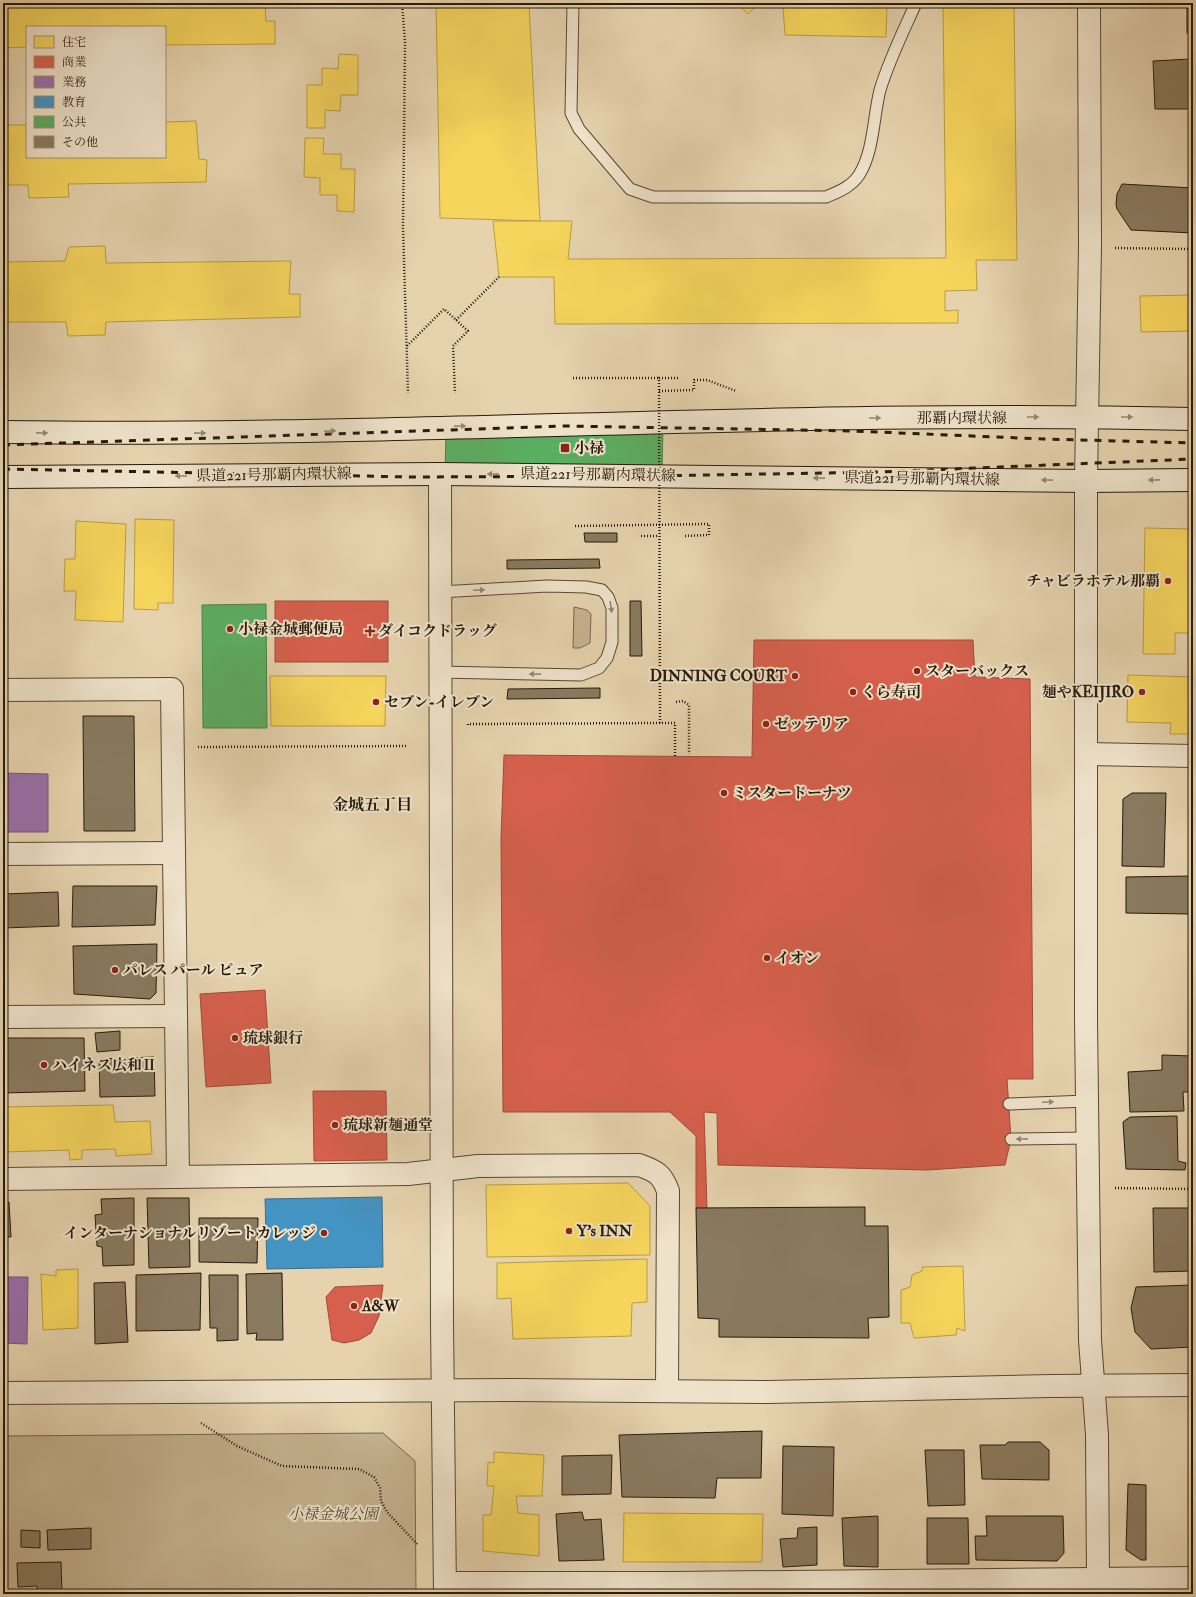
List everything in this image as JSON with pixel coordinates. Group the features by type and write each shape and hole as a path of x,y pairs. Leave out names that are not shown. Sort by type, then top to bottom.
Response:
{"street":[{"path":"1090,3 1088,417 1086,481 1087,1101 1090,1340 1097,1435 1098,1579"},
{"path":"1088,417 1193,419"},
{"name":"那覇内環状線","path":"3,432 111,434 312,431 836,418 1088,417"},
{"path":"440,474 439,672 445,1588 672,1588 1193,1578"},
{"name":"県道221号那覇内環状線","path":"3,477 440,474 1086,481 1193,480"},
{"path":"3,690 172,689 174,747 178,1177"},
{"path":"1087,754 1193,756"},
{"path":"3,854 174,853"},
{"path":"3,1017 176,1016"},
{"path":"3,1178 408,1174 478,1166 639,1165 653,1170 663,1178 668,1191 667,1391"},
{"path":"3,1394 443,1391 768,1392 1093,1385 1193,1385"}],"lane":[{"path":"573,3 571,113 579,130 630,189 653,197 826,197 846,189 858,177 866,161 880,91 887,68 916,3"},
{"path":"439,672 581,675 599,668 607,658 612,642 612,608 608,596 602,590 586,587 547,586 440,592"},
{"path":"1009,1104 1087,1101"},
{"path":"1012,1139 1088,1138"}],"path":[{"path":"402,3 404,42 403,228 408,393"},
{"path":"1111,248 1193,249"},
{"path":"456,320 499,277"},
{"path":"407,347 444,308 468,331 453,346 454,393"},
{"path":"573,378 678,378"},
{"path":"659,378 660,723"},
{"path":"659,391 694,390 694,380 706,380 736,391"},
{"path":"575,526 709,524 709,535 684,536"},
{"path":"641,536 659,536"},
{"path":"676,702 683,701 689,705 689,754"},
{"path":"468,724 675,723 675,756"},
{"path":"174,747 407,746"},
{"path":"1114,1188 1193,1189"},
{"path":"201,1423 237,1446 282,1466 359,1469 374,1477 380,1488 381,1501 387,1512 423,1551"}],"green space":[{"path":"574,607 587,610 591,614 590,643 580,648 573,648"},
{"name":"小禄金城公園","path":"383,1433 415,1461 416,1594 3,1594 3,1436"}],"building: 住宅":[{"path":"3,3 265,3 266,21 275,21 275,44 166,45 166,26 26,26 26,47 3,48"},
{"path":"436,3 529,3 540,221 440,218"},
{"path":"736,3 759,3 748,14"},
{"path":"778,3 876,3 876,6 887,6 886,37 785,35 783,7"},
{"path":"943,3 1014,3 1017,260 976,260 977,290 945,291 945,311 958,310 958,323 555,324 554,277 499,277 493,221 572,221 568,259 946,258"},
{"path":"339,54 358,55 358,95 341,95 340,111 325,110 325,128 307,128 307,85 322,85 322,68 338,69"},
{"path":"196,121 199,159 207,160 206,182 68,184 69,197 29,198 28,185 3,185 3,125 26,125 26,158 166,158 166,122"},
{"path":"305,138 324,138 323,154 341,154 341,169 355,169 354,212 337,211 337,195 320,195 320,178 304,177"},
{"path":"105,246 106,263 291,261 289,294 300,294 300,317 106,322 105,335 68,336 66,322 3,322 3,262 65,261 69,247"},
{"path":"1193,295 1193,331 1141,332 1140,296"},
{"path":"135,519 174,520 173,603 158,603 158,610 134,609"},
{"path":"76,521 126,524 123,622 75,620 76,591 64,591 65,559 75,559"},
{"name":"チャビラホテル那覇","path":"1145,528 1192,529 1191,633 1175,633 1175,654 1143,654"},
{"path":"1128,675 1193,677 1193,734 1170,734 1171,723 1127,722"},
{"path":"270,676 386,676 385,726 271,726"},
{"path":"113,1105 115,1122 150,1121 152,1154 116,1156 115,1149 82,1150 82,1159 70,1160 69,1150 3,1152 3,1107"},
{"name":"Y's INN","path":"628,1183 650,1206 650,1255 487,1257 486,1185"},
{"path":"647,1259 647,1302 632,1303 631,1336 513,1339 511,1298 497,1299 497,1263"},
{"path":"963,1266 965,1331 957,1328 956,1335 914,1338 910,1323 901,1323 901,1290 910,1287 912,1275 922,1271 922,1267"},
{"path":"78,1269 78,1328 43,1330 41,1274 56,1276 56,1270"},
{"path":"494,1452 544,1455 542,1496 516,1496 518,1513 539,1515 539,1556 483,1551 483,1515 491,1515 494,1486 487,1486 488,1462 494,1463"},
{"path":"624,1513 763,1514 762,1562 623,1562"}],"building: 商業":[{"path":"275,601 388,601 388,662 275,662"},
{"name":"イオン","path":"754,640 973,640 975,677 1030,679 1033,1079 1007,1079 1011,1139 1005,1165 927,1170 718,1165 717,1113 704,1112 707,1208 696,1208 696,1136 670,1112 503,1112 501,838 504,755 752,757"},
{"name":"琉球銀行","path":"265,990 271,1083 206,1087 200,994"},
{"path":"313,1091 386,1091 387,1160 314,1161"},
{"name":"A&W","path":"383,1285 379,1316 371,1333 359,1340 344,1343 332,1340 326,1297 335,1287"}],"building: 業務":[{"path":"3,773 48,774 48,832 3,832"},
{"path":"3,1277 28,1277 27,1344 3,1343"}],"building: 教育":[{"name":"インターナショナルリゾートカレッジ","path":"382,1197 383,1267 267,1269 265,1199"}],"building: 公共":[{"path":"663,428 662,472 445,475 446,432"},
{"path":"266,604 267,728 203,728 202,605"}],"building: その他":[{"path":"1187,3 1193,3 1193,33 1187,33"},
{"path":"1192,45 1193,109 1155,109 1153,61 1190,59"},
{"path":"1122,184 1193,188 1190,226 1193,226 1193,233 1131,230 1117,209 1116,204 1117,194"},
{"path":"584,533 617,533 617,542 585,542"},
{"path":"599,559 600,568 507,569 507,560"},
{"path":"630,601 641,601 642,656 630,656"},
{"path":"600,688 600,698 507,699 508,689"},
{"path":"83,716 134,716 135,831 84,831"},
{"path":"1132,793 1166,793 1164,867 1122,866 1123,799"},
{"path":"1191,876 1190,914 1126,913 1126,877"},
{"path":"73,886 157,886 155,925 72,927"},
{"path":"58,892 59,926 3,928 3,894"},
{"name":"パレス パール ピュア","path":"157,944 156,993 150,999 74,994 73,946"},
{"path":"120,1031 120,1050 97,1052 95,1033"},
{"name":"ハイネス広和Ⅱ","path":"3,1038 84,1038 85,1091 3,1093"},
{"path":"1162,1055 1192,1056 1193,1092 1183,1092 1184,1111 1130,1112 1128,1072 1162,1070"},
{"path":"154,1057 155,1096 100,1097 99,1059"},
{"path":"1177,1116 1178,1161 1186,1163 1185,1170 1126,1169 1123,1122 1130,1117"},
{"path":"134,1198 134,1265 103,1266 102,1247 97,1246 95,1215 102,1214 101,1199"},
{"path":"147,1198 189,1198 190,1267 149,1268"},
{"path":"3,1202 9,1202 11,1237 5,1237 6,1267 3,1267"},
{"path":"865,1207 865,1226 888,1226 889,1317 868,1318 869,1338 719,1337 719,1319 698,1318 696,1208"},
{"path":"1153,1208 1193,1208 1193,1271 1154,1272"},
{"path":"199,1218 258,1218 257,1263 199,1262"},
{"path":"201,1273 200,1330 136,1331 136,1275"},
{"path":"282,1273 283,1340 256,1340 257,1333 247,1334 246,1274"},
{"path":"209,1275 238,1275 238,1340 217,1341 217,1328 210,1328"},
{"path":"125,1282 128,1342 95,1344 94,1283"},
{"path":"1193,1285 1193,1347 1151,1349 1135,1332 1131,1308 1136,1287"},
{"path":"762,1431 761,1478 717,1478 715,1498 622,1497 619,1435"},
{"path":"1008,1442 1040,1442 1049,1450 1049,1480 982,1479 980,1445 1005,1445"},
{"path":"783,1446 834,1447 833,1516 782,1514"},
{"path":"925,1450 964,1450 965,1505 928,1506"},
{"path":"612,1455 611,1494 562,1495 562,1456"},
{"path":"1128,1484 1146,1485 1146,1560 1141,1560 1126,1550"},
{"path":"582,1512 584,1520 601,1519 604,1560 559,1561 556,1514"},
{"path":"878,1516 878,1567 844,1566 842,1518"},
{"path":"986,1516 1063,1516 1064,1553 1057,1561 976,1560 975,1536 987,1536"},
{"path":"927,1518 968,1518 969,1564 927,1564"},
{"path":"817,1527 817,1565 783,1567 780,1539 797,1538 798,1528"},
{"path":"91,1528 91,1549 48,1550 47,1530"},
{"path":"3,1530 6,1530 6,1547 3,1547"},
{"path":"21,1530 40,1531 40,1548 21,1547"},
{"path":"61,1562 62,1594 37,1594 37,1586 18,1587 17,1563"}],"railway":[{"path":"3,445 566,426 853,431 1044,439 1193,443"},
{"path":"3,469 412,477 652,476 880,472 1193,459"}],"place":[{"name":"小禄","path":"565,448"},
{"name":"チャビラホテル那覇","path":"1168,581"},
{"name":"小禄金城郵便局","path":"230,629"},
{"name":"ダイコクドラッグ","path":"370,631"},
{"name":"スターバックス","path":"917,671"},
{"name":"DINNING COURT","path":"795,676"},
{"name":"くら寿司","path":"853,692"},
{"name":"麺やKEIJIRO","path":"1142,692"},
{"name":"セブン-イレブン","path":"376,702"},
{"name":"ゼッテリア","path":"766,724"},
{"name":"ミスタードーナツ","path":"724,793"},
{"name":"イオン","path":"767,958"},
{"name":"パレス パール ピュア","path":"115,970"},
{"name":"琉球銀行","path":"235,1038"},
{"name":"ハイネス広和Ⅱ","path":"44,1065"},
{"name":"琉球新麺通堂","path":"335,1125"},
{"name":"Y's INN","path":"569,1231"},
{"name":"インターナショナルリゾートカレッジ","path":"324,1233"},
{"name":"A&W","path":"354,1306"}],"district":[{"name":"金城五丁目","path":"372,805"}]}
